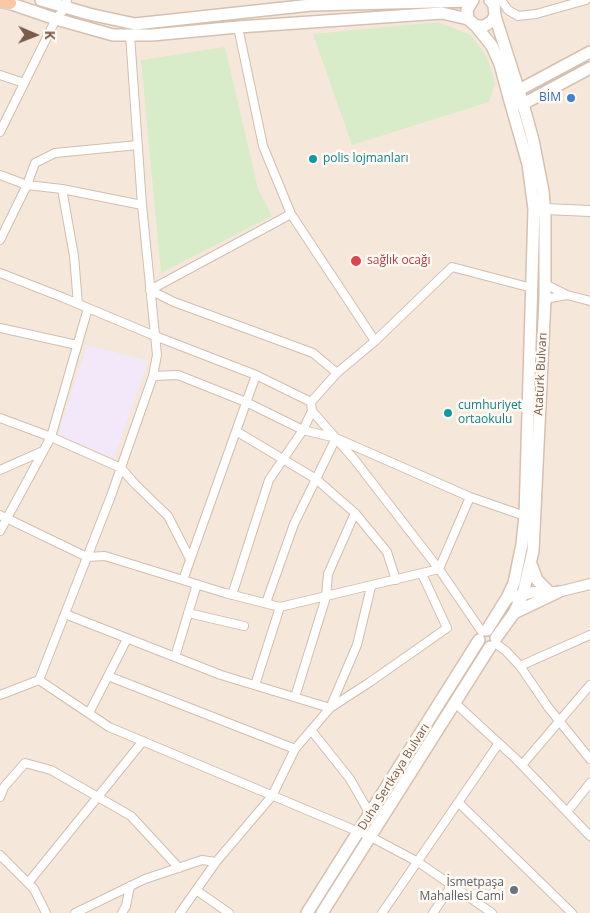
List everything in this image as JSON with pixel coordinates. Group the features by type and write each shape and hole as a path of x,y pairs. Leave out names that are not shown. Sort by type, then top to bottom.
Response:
{"main road":[{"path":"41,0 66,4 89,14 135,24 311,3 472,0"},
{"path":"472,0 466,10 472,22"},
{"path":"4,1 56,19 113,34 130,35 152,35 442,13 484,26 491,22 496,4"},
{"name":"Atatürk Bulvarı","path":"494,642 514,613 523,594 531,564 545,298 538,161 496,4"},
{"name":"Duha Sertkaya Bulvarı","path":"307,913 507,598 514,583 518,566 525,516 532,288 540,209 500,64 492,46 472,22"},
{"path":"590,52 519,90 510,101 523,104 590,68"},
{"path":"532,288 545,284"},
{"path":"532,288 545,298"},
{"path":"531,564 540,585 553,592"},
{"path":"514,613 553,592"},
{"path":"483,634 484,646 494,642"},
{"name":"Duha Sertkaya Bulvarı","path":"322,913 494,642"}],"street":[{"path":"553,0 556,8"},
{"path":"496,4 518,16 536,14 582,0"},
{"path":"1,126 56,19 66,4"},
{"path":"238,27 263,146 291,214 375,341"},
{"path":"0,695 39,680 121,468 153,376 157,355 142,205 130,35"},
{"path":"0,75 24,83"},
{"path":"0,240 27,185 35,163 56,153 138,145"},
{"path":"0,175 27,185 62,189 142,205"},
{"path":"62,189 74,256 78,304"},
{"path":"540,209 590,211"},
{"path":"150,290 291,214"},
{"path":"310,402 337,373 375,341 452,267 532,288"},
{"path":"0,273 256,375 310,402"},
{"path":"545,284 568,295 590,301"},
{"path":"150,290 174,302 313,353 337,373"},
{"path":"545,298 568,295"},
{"path":"0,531 4,516 51,437 88,308"},
{"path":"0,328 77,345"},
{"path":"153,376 178,375 246,402 303,430 336,438 470,498 525,516"},
{"path":"183,580 256,375"},
{"path":"310,402 312,411 354,459 440,569 483,634"},
{"path":"232,595 269,480 303,430 312,411"},
{"path":"0,418 51,437 121,468 168,516 190,559"},
{"path":"236,431 316,479 355,513 387,552 396,580"},
{"path":"266,603 294,524 336,438"},
{"path":"0,470 43,450"},
{"path":"440,569 470,498"},
{"path":"295,697 326,597 330,567 355,513"},
{"path":"4,516 87,556 105,556 232,595 280,607 371,587 440,569"},
{"path":"180,913 216,862 272,796 295,749 330,708 447,628 422,574"},
{"path":"175,656 197,584"},
{"path":"507,598 523,594 553,592 590,584"},
{"path":"330,708 356,645 371,587"},
{"path":"256,685 280,607"},
{"path":"188,613 244,626"},
{"path":"64,614 221,675 330,708"},
{"path":"520,666 590,635"},
{"path":"89,713 127,639"},
{"path":"494,642 520,666 590,759"},
{"path":"108,676 295,749"},
{"path":"39,680 109,727 371,837 418,862 492,913"},
{"path":"522,765 590,685"},
{"path":"455,703 522,765 590,836"},
{"path":"311,730 350,778 370,814"},
{"path":"28,883 99,798 143,741"},
{"path":"382,913 499,744"},
{"path":"0,797 4,787 25,763 50,770 131,816 179,868"},
{"path":"567,812 590,783"},
{"path":"459,803 572,913"},
{"path":"0,855 34,889 46,913"},
{"path":"76,913 145,879 202,860 216,862"},
{"path":"433,913 452,885"},
{"path":"122,913 126,906 130,886"},
{"path":"196,890 229,913"}],"shaded area":[{"path":"0,0 590,0 590,913 0,913"},
{"path":"87,345 148,361 114,458 58,435"}],"green space":[{"path":"438,22 471,35 487,57 495,84 489,102 352,145 313,34"},
{"path":"225,47 258,189 272,216 161,273 141,60"}],"place":[{"name":"BİM","path":"571,98"},
{"name":"polis lojmanları","path":"313,159"},
{"name":"sağlık ocağı","path":"356,261"},
{"name":"cumhuriyet ortaokulu","path":"448,413"},
{"name":"İsmetpaşa Mahallesi Cami","path":"514,890"}]}
